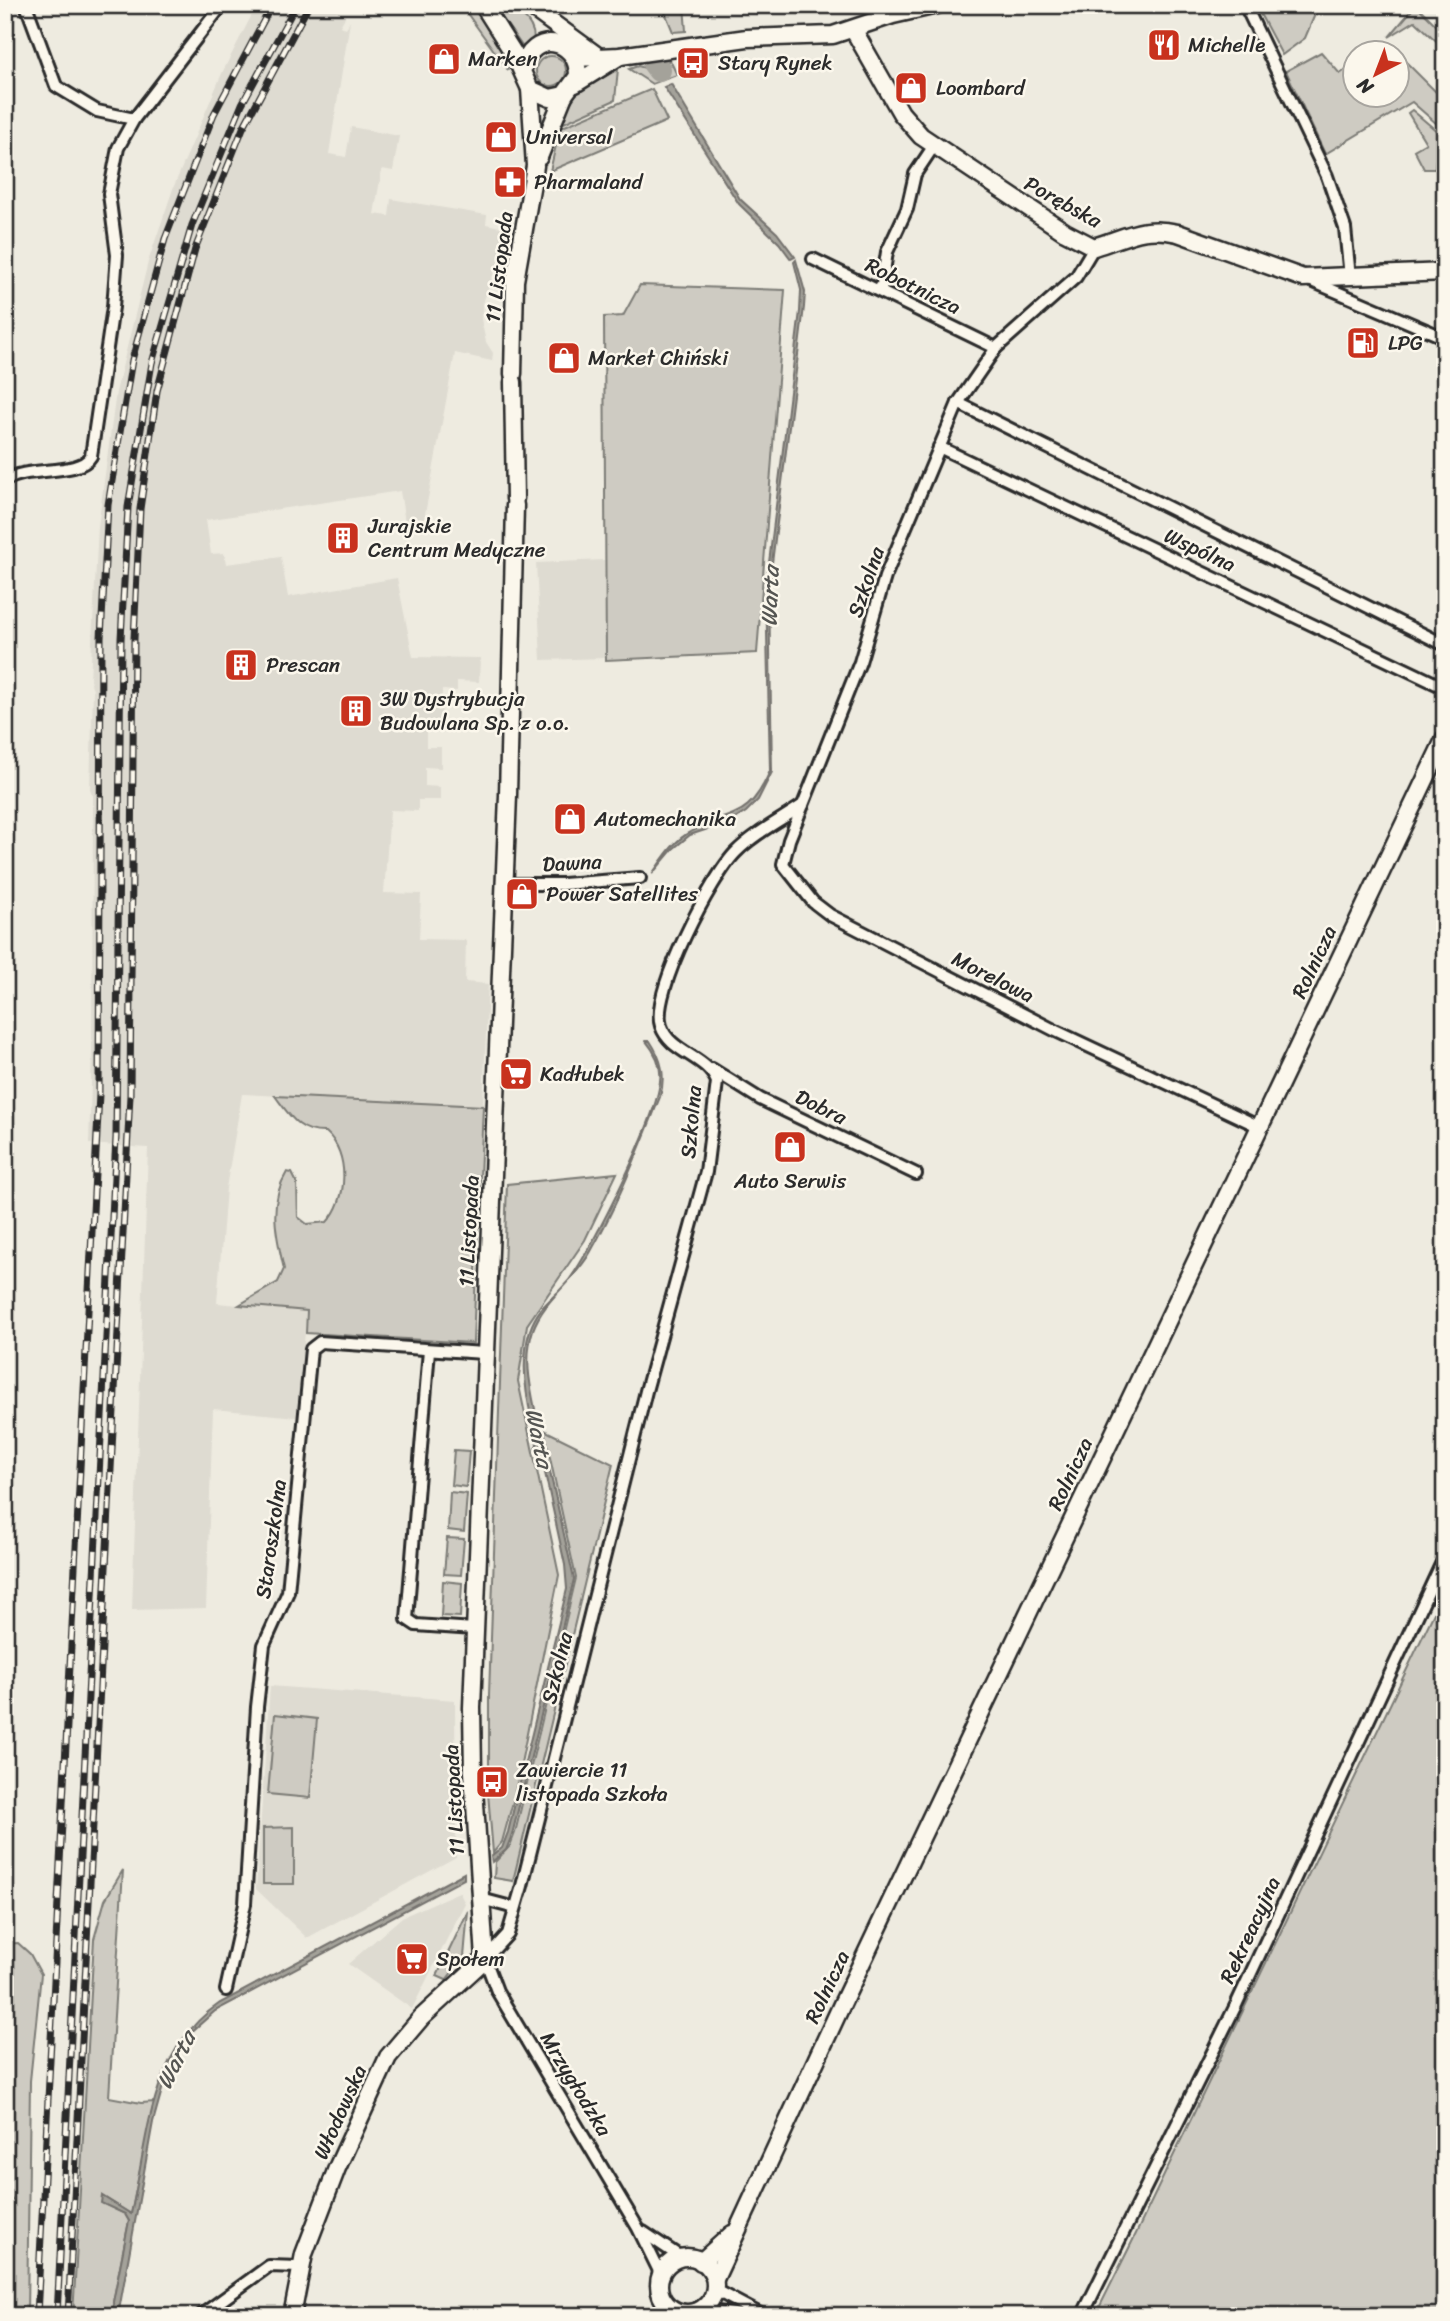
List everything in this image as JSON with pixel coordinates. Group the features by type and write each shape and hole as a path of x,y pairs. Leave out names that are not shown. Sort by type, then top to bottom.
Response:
{"street":[{"path":"26,5 56,86 97,111 134,119"},
{"path":"5,481 19,473 78,466 91,456 113,307 117,255 110,177 118,148 134,119 222,5"},
{"path":"483,5 523,69 530,89 550,98 570,90 626,55"},
{"path":"519,5 555,43 563,46 575,58 578,69 570,90"},
{"path":"528,5 599,57"},
{"path":"575,58 626,55 747,38 833,36 892,10 937,5"},
{"path":"1245,5 1327,176 1345,228 1350,276"},
{"name":"Porębska","path":"853,29 901,113 933,147 1065,232 1094,247 1141,230 1163,230 1303,278 1445,272"},
{"path":"523,69 524,60 537,47 555,43"},
{"name":"11 Listopada","path":"485,1959 477,1848 472,1708 484,1353 505,884 515,502 515,281 535,166 530,89"},
{"name":"11 Listopada","path":"535,166 570,90"},
{"path":"881,291 887,252 908,209 915,174 933,147"},
{"name":"Szkolna","path":"485,1959 506,1938 515,1908 646,1391 706,1172 717,1082 712,1069 673,1042 660,1026 660,1008 667,976 716,874 737,851 803,806 860,662 885,577 958,403 996,348 1076,277 1094,247"},
{"name":"Robotnicza","path":"813,258 996,348"},
{"path":"1303,278 1445,338"},
{"path":"958,403 1445,645"},
{"name":"Wspólna","path":"939,447 1445,688"},
{"name":"Rolnicza","path":"715,2284 737,2230 1445,738"},
{"name":"Morelowa","path":"803,806 783,864 813,902 830,915 1056,1031 1260,1127"},
{"name":"Dawna","path":"505,884 640,878"},
{"name":"Dobra","path":"712,1069 760,1098 916,1174"},
{"name":"Staroszkolna","path":"226,1990 245,1903 257,1707 264,1645 288,1592 311,1349 320,1342 484,1353"},
{"path":"429,1350 407,1619 416,1625 474,1629"},
{"name":"Rekreacyjna","path":"1082,2316 1237,2003 1445,1556"},
{"path":"480,1891 515,1908"},
{"name":"Mrzygłodzka","path":"485,1959 497,1992 638,2228 661,2275"},
{"name":"Włodowska","path":"292,2316 299,2267 337,2168 388,2057 415,2024 485,1959"},
{"name":"Mrzygłodzka","path":"638,2228 682,2258"},
{"name":"Rolnicza","path":"701,2262 737,2230"},
{"path":"750,2316 672,2312 661,2294 661,2275 666,2267 682,2258 701,2262 715,2284 764,2316"},
{"path":"200,2316 269,2266 299,2267"},
{"path":"696,2313 713,2298 715,2284"}],"shaded area":[{"path":"257,5 337,5 335,9 345,17 340,26 346,29 350,21 329,154 346,157 351,127 399,136 393,171 382,169 374,214 389,216 391,199 487,215 486,224 509,229 504,262 495,269 483,303 481,319 486,342 493,353 492,361 455,353 423,525 405,522 400,491 206,520 211,554 224,553 226,564 281,557 288,597 397,578 413,657 480,658 479,682 457,681 457,691 442,690 441,728 426,728 426,747 441,747 441,768 425,767 425,786 440,787 440,800 418,800 418,811 390,810 384,893 421,894 419,939 466,940 465,982 488,984 483,1106 242,1094 226,1188 217,1303 307,1311 297,1417 213,1409 206,1608 132,1610 148,1148 89,1144 93,796 90,789 93,690 90,680 98,527 116,392 148,262 174,186 223,71"},
{"path":"461,5 472,5 483,20 498,43 508,70"},
{"path":"493,5 508,8 521,15 531,26 534,41 526,47 522,46"},
{"path":"662,5 684,5 686,31 673,32"},
{"path":"1272,5 1319,5 1305,38 1282,55 1258,10"},
{"path":"1416,5 1445,34 1445,49 1415,21 1389,37"},
{"path":"1321,52 1340,74 1342,73 1342,108 1402,108 1325,154 1286,71"},
{"path":"551,56 557,57 565,65 565,77 557,85 551,86 545,85 537,77 536,71 537,65 545,57"},
{"path":"670,60 677,75 652,84 629,69 638,66 652,70"},
{"path":"1412,68 1445,101 1445,131 1412,102"},
{"path":"618,69 615,100 557,126 578,91"},
{"path":"652,89 667,121 550,171 560,128"},
{"path":"1412,110 1445,138 1445,158 1436,159 1435,169 1424,169 1414,150 1426,143 1408,113"},
{"path":"640,285 785,290 757,653 606,660 604,317 623,316"},
{"path":"604,560 606,658 541,660 536,563"},
{"path":"275,1096 483,1106 473,1343 306,1333 307,1311 239,1305 278,1282 284,1269 275,1220 277,1196 287,1172 292,1173 297,1183 298,1217 307,1224 327,1222 339,1202 342,1189 342,1164 334,1141 326,1132 309,1130 296,1122"},
{"path":"617,1173 585,1240 527,1325 518,1381 559,1575 514,1798 502,1842 493,1853 488,1793 496,1792 495,1773 489,1773 489,1695 507,1184"},
{"path":"544,1430 613,1464 513,1881 494,1878 495,1862 510,1846 515,1833 576,1578"},
{"path":"454,1450 469,1451 466,1487 451,1485"},
{"path":"450,1492 467,1494 464,1532 448,1530"},
{"path":"447,1538 464,1539 461,1575 444,1574"},
{"path":"443,1581 462,1583 460,1617 441,1616"},
{"path":"1445,1590 1445,2316 1095,2316 1132,2242"},
{"path":"270,1686 455,1700 456,1857 307,1938 256,1889"},
{"path":"275,1714 317,1719 310,1798 268,1794"},
{"path":"294,1827 294,1884 263,1884 263,1828"},
{"path":"123,1870 109,2097 141,2103 154,2102 131,2214 102,2196 102,2203 125,2214 129,2221 113,2302 114,2316 73,2316 94,1939 105,1900"},
{"path":"459,1892 465,1903 412,2009 348,1964 402,1917"},
{"path":"468,1911 464,1957 446,1980 437,1976"},
{"path":"18,1943 30,1954 41,1974 30,2081 27,2316 5,2316 5,2198 12,2200 5,2188 5,1944"}],"water":[{"path":"671,84 740,199 777,233 795,257 791,259 779,243 739,204 664,87"},
{"path":"796,260 805,292 804,307 769,587 772,772 758,800 746,812 732,821 690,835 673,849 652,874 680,839 747,806 755,798 770,771 766,587 800,311 801,290 794,262"},
{"path":"646,1041 650,1041 662,1068 660,1097 610,1215 590,1253 566,1283 580,1264 608,1213 648,1123 660,1081 658,1060"},
{"path":"560,1290 538,1319 530,1341 529,1374 537,1419 532,1420 525,1375 527,1341 538,1314"},
{"path":"539,1423 574,1579 512,1835 506,1850 492,1862 491,1857 502,1848 508,1832 567,1589 565,1565 542,1459 535,1449 537,1444 533,1424"},
{"path":"464,1873 464,1879 215,2011 188,2035 165,2079 153,2122 118,2316 114,2316 113,2302 129,2221 125,2214 101,2203 102,2196 131,2214 155,2098 178,2046 196,2023 220,2003"}],"waterway":[{"name":"Warta","path":"654,63 659,70"}],"railway":[{"path":"37,2316 99,1094 101,638 108,505 132,360 165,239 214,114 272,5"},
{"path":"57,2316 116,1137 121,639 128,507 152,363 192,225 242,104 296,5"},
{"path":"68,2316 130,1095 134,639 140,509 157,391 195,249 243,128 309,5"}],"place":[{"name":"Michelle","path":"1164,45"},
{"name":"Marken","path":"444,59"},
{"name":"Stary Rynek","path":"693,63"},
{"name":"Loombard","path":"911,88"},
{"name":"Universal","path":"501,137"},
{"name":"Pharmaland","path":"510,182"},
{"name":"LPG","path":"1363,343"},
{"name":"Market Chiński","path":"564,358"},
{"name":"Jurajskie Centrum Medyczne","path":"343,538"},
{"name":"Prescan","path":"241,665"},
{"name":"3W Dystrybucja Budowlana Sp. z o.o.","path":"356,711"},
{"name":"Automechanika","path":"570,819"},
{"name":"Power Satellites","path":"522,894"},
{"name":"Kadłubek","path":"516,1074"},
{"name":"Auto Serwis","path":"790,1147"},
{"name":"Zawiercie 11 listopada Szkoła","path":"492,1782"},
{"name":"Społem","path":"412,1959"}]}
